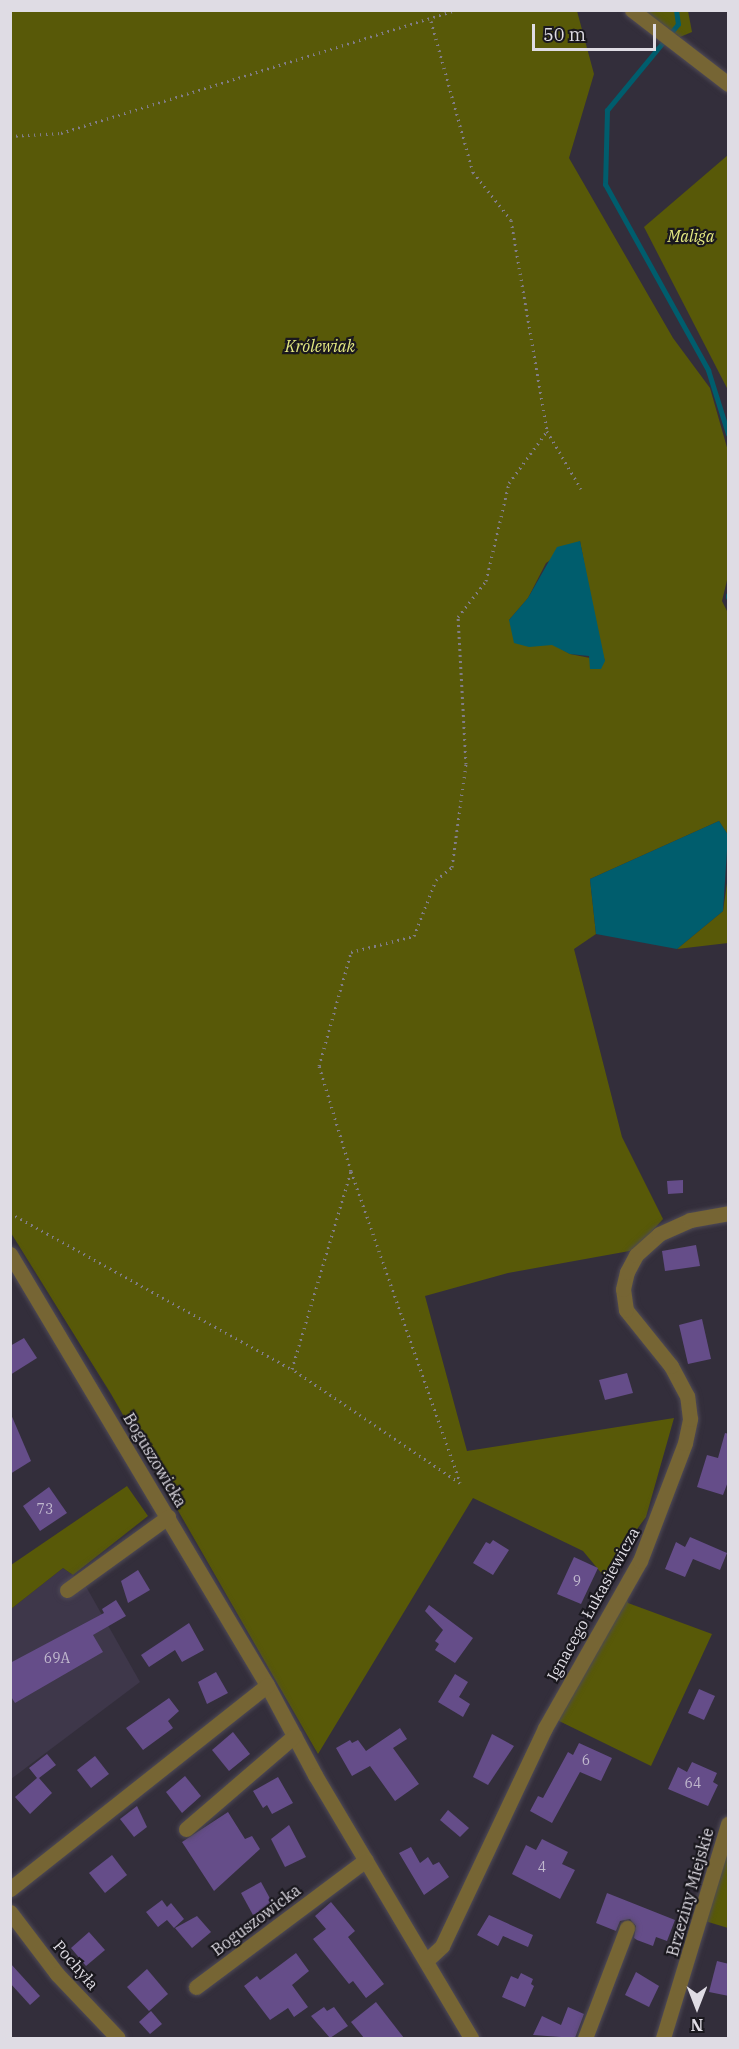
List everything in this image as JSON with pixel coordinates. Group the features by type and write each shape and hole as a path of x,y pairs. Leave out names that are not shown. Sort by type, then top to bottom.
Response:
{"street":[{"path":"632,10 729,84"},
{"name":"Ignacego Łukasiewicza","path":"426,1961 442,1946 545,1728 640,1560 686,1443 690,1419 687,1396 671,1366 626,1310 623,1289 627,1272 636,1255 659,1234 690,1220 729,1213"},
{"name":"Boguszowicka","path":"10,1254 267,1685 294,1736 471,2038"},
{"path":"67,1590 168,1517"},
{"path":"10,1889 267,1685"},
{"path":"186,1829 294,1736"},
{"name":"Brzeziny Miejskie","path":"663,2038 729,1824"},
{"name":"Boguszowicka","path":"196,1987 366,1860"},
{"name":"Pochyła","path":"10,1912 57,1974 118,2038"},
{"path":"585,2038 627,1928"}],"path":[{"path":"10,136 61,133 431,21 457,10"},
{"path":"431,21 473,172 511,220 547,431 581,489"},
{"path":"10,1213 292,1369 460,1484 351,1171 319,1066 351,952 414,936 436,880 452,867 466,764 458,616 486,581 509,483 547,431"},
{"path":"292,1369 351,1171"}],"shaded area":[{"path":"63,1568 84,1583 140,1682 11,1779 11,1609"}],"green space":[{"name":"Królewiak","path":"11,11 577,11 594,74 569,158 673,338 710,388 728,451 728,576 722,601 728,613 728,835 719,821 590,879 596,934 574,949 622,1137 663,1219 635,1250 508,1273 425,1296 467,1451 674,1418 646,1517 603,1575 583,1551 473,1498 318,1754 111,1394 11,1233","holes":["580,541 599,643 605,661 570,654 509,620 528,598 546,563"]},
{"path":"645,11 688,11 692,32 680,37"},
{"name":"Maliga","path":"728,155 728,390 644,227"},
{"path":"728,876 728,943 677,949 723,911"},
{"path":"127,1486 148,1516 73,1575 63,1568 11,1609 11,1565"},
{"path":"626,1597 628,1603 712,1634 651,1766 555,1719"},
{"path":"728,1850 728,1928 705,1921"}],"water":[{"path":"580,541 605,661 601,669 590,669 589,656 570,654 552,645 529,647 514,643 509,620 528,598 557,547"},
{"path":"719,821 728,835 723,911 677,949 596,934 590,879"}],"building":[{"path":"683,1180 683,1193 668,1194 667,1181"},
{"path":"696,1245 700,1266 665,1271 662,1251"},
{"path":"702,1319 711,1359 688,1364 679,1325"},
{"path":"24,1338 37,1358 10,1375 10,1346"},
{"path":"627,1373 633,1393 605,1400 599,1380"},
{"path":"10,1412 31,1461 10,1474"},
{"path":"725,1433 729,1434 729,1479 723,1495 697,1487 707,1455 718,1458"},
{"path":"49,1487 67,1513 40,1531 23,1506"},
{"path":"690,1537 727,1553 720,1570 693,1559 685,1577 665,1569 676,1542 685,1547"},
{"path":"493,1540 509,1550 493,1575 473,1563 486,1542 490,1544"},
{"path":"574,1557 598,1568 581,1604 557,1594"},
{"path":"138,1570 150,1590 128,1603 121,1581"},
{"path":"116,1600 126,1616 93,1635 103,1652 15,1703 10,1695 10,1663 104,1613 102,1609"},
{"path":"429,1605 473,1638 455,1663 435,1650 439,1644 435,1641 443,1630 425,1611"},
{"path":"189,1623 204,1650 182,1662 175,1650 149,1667 141,1655"},
{"path":"216,1672 228,1693 207,1704 198,1682"},
{"path":"455,1674 468,1682 459,1697 470,1704 463,1717 438,1702"},
{"path":"699,1689 715,1696 704,1720 688,1713"},
{"path":"169,1698 179,1711 168,1721 173,1728 143,1750 126,1728"},
{"path":"400,1728 407,1739 393,1748 419,1784 395,1801 370,1766 352,1776 336,1748 350,1740 352,1743 358,1740 366,1751"},
{"path":"233,1732 250,1754 229,1771 212,1750"},
{"path":"492,1734 514,1746 488,1785 473,1777"},
{"path":"579,1743 612,1758 601,1781 580,1772 552,1823 530,1811 538,1796 543,1798 568,1752 573,1755"},
{"path":"47,1754 56,1765 39,1778 52,1793 30,1814 15,1797 37,1778 29,1768"},
{"path":"95,1756 109,1774 91,1788 77,1770"},
{"path":"692,1762 717,1773 713,1782 718,1785 708,1806 668,1789 678,1767 687,1772"},
{"path":"185,1776 201,1796 182,1813 166,1792"},
{"path":"278,1777 293,1803 272,1814 267,1805 263,1808 253,1791"},
{"path":"137,1806 147,1827 134,1837 120,1819"},
{"path":"448,1810 469,1828 460,1837 440,1820"},
{"path":"228,1812 245,1839 252,1836 260,1849 214,1891 182,1842"},
{"path":"289,1825 306,1857 285,1867 271,1839"},
{"path":"542,1839 568,1852 562,1864 575,1870 560,1899 512,1874 526,1845 536,1850"},
{"path":"411,1847 420,1863 428,1857 433,1865 439,1862 449,1877 424,1895 399,1853"},
{"path":"112,1855 127,1875 105,1893 89,1873"},
{"path":"261,1882 273,1904 253,1915 241,1893"},
{"path":"607,1893 675,1920 667,1941 656,1937 653,1946 637,1940 634,1938 636,1926 630,1919 620,1921 616,1931 596,1923"},
{"path":"162,1900 167,1907 171,1903 184,1919 174,1928 167,1920 158,1927 146,1912"},
{"path":"331,1902 355,1931 348,1937 384,1984 366,1998 353,1981 349,1984 313,1939 326,1929 315,1916"},
{"path":"489,1915 533,1935 528,1947 503,1936 498,1946 477,1935"},
{"path":"197,1916 211,1932 192,1948 175,1928"},
{"path":"89,1932 105,1950 86,1966 71,1948"},
{"path":"296,1953 309,1971 292,1985 308,2007 294,2017 288,2008 270,2020 244,1986 257,1976 260,1980"},
{"path":"717,1961 729,1964 729,1996 709,1992"},
{"path":"10,1963 40,1996 30,2005 10,1983"},
{"path":"147,1969 168,1994 149,2011 127,1987"},
{"path":"636,1972 659,1986 649,2007 625,1995"},
{"path":"521,1973 533,1979 531,1984 534,1986 525,2007 502,1997 511,1976 518,1979"},
{"path":"376,2002 404,2038 364,2038 351,2022"},
{"path":"324,2007 327,2011 334,2007 348,2026 330,2038 311,2016"},
{"path":"568,2007 584,2014 575,2038 533,2035 542,2016 561,2025"},
{"path":"151,2011 162,2024 150,2034 139,2022"}],"waterway":[{"path":"676,10 678,24 607,110 605,184 708,370 728,434"}]}
